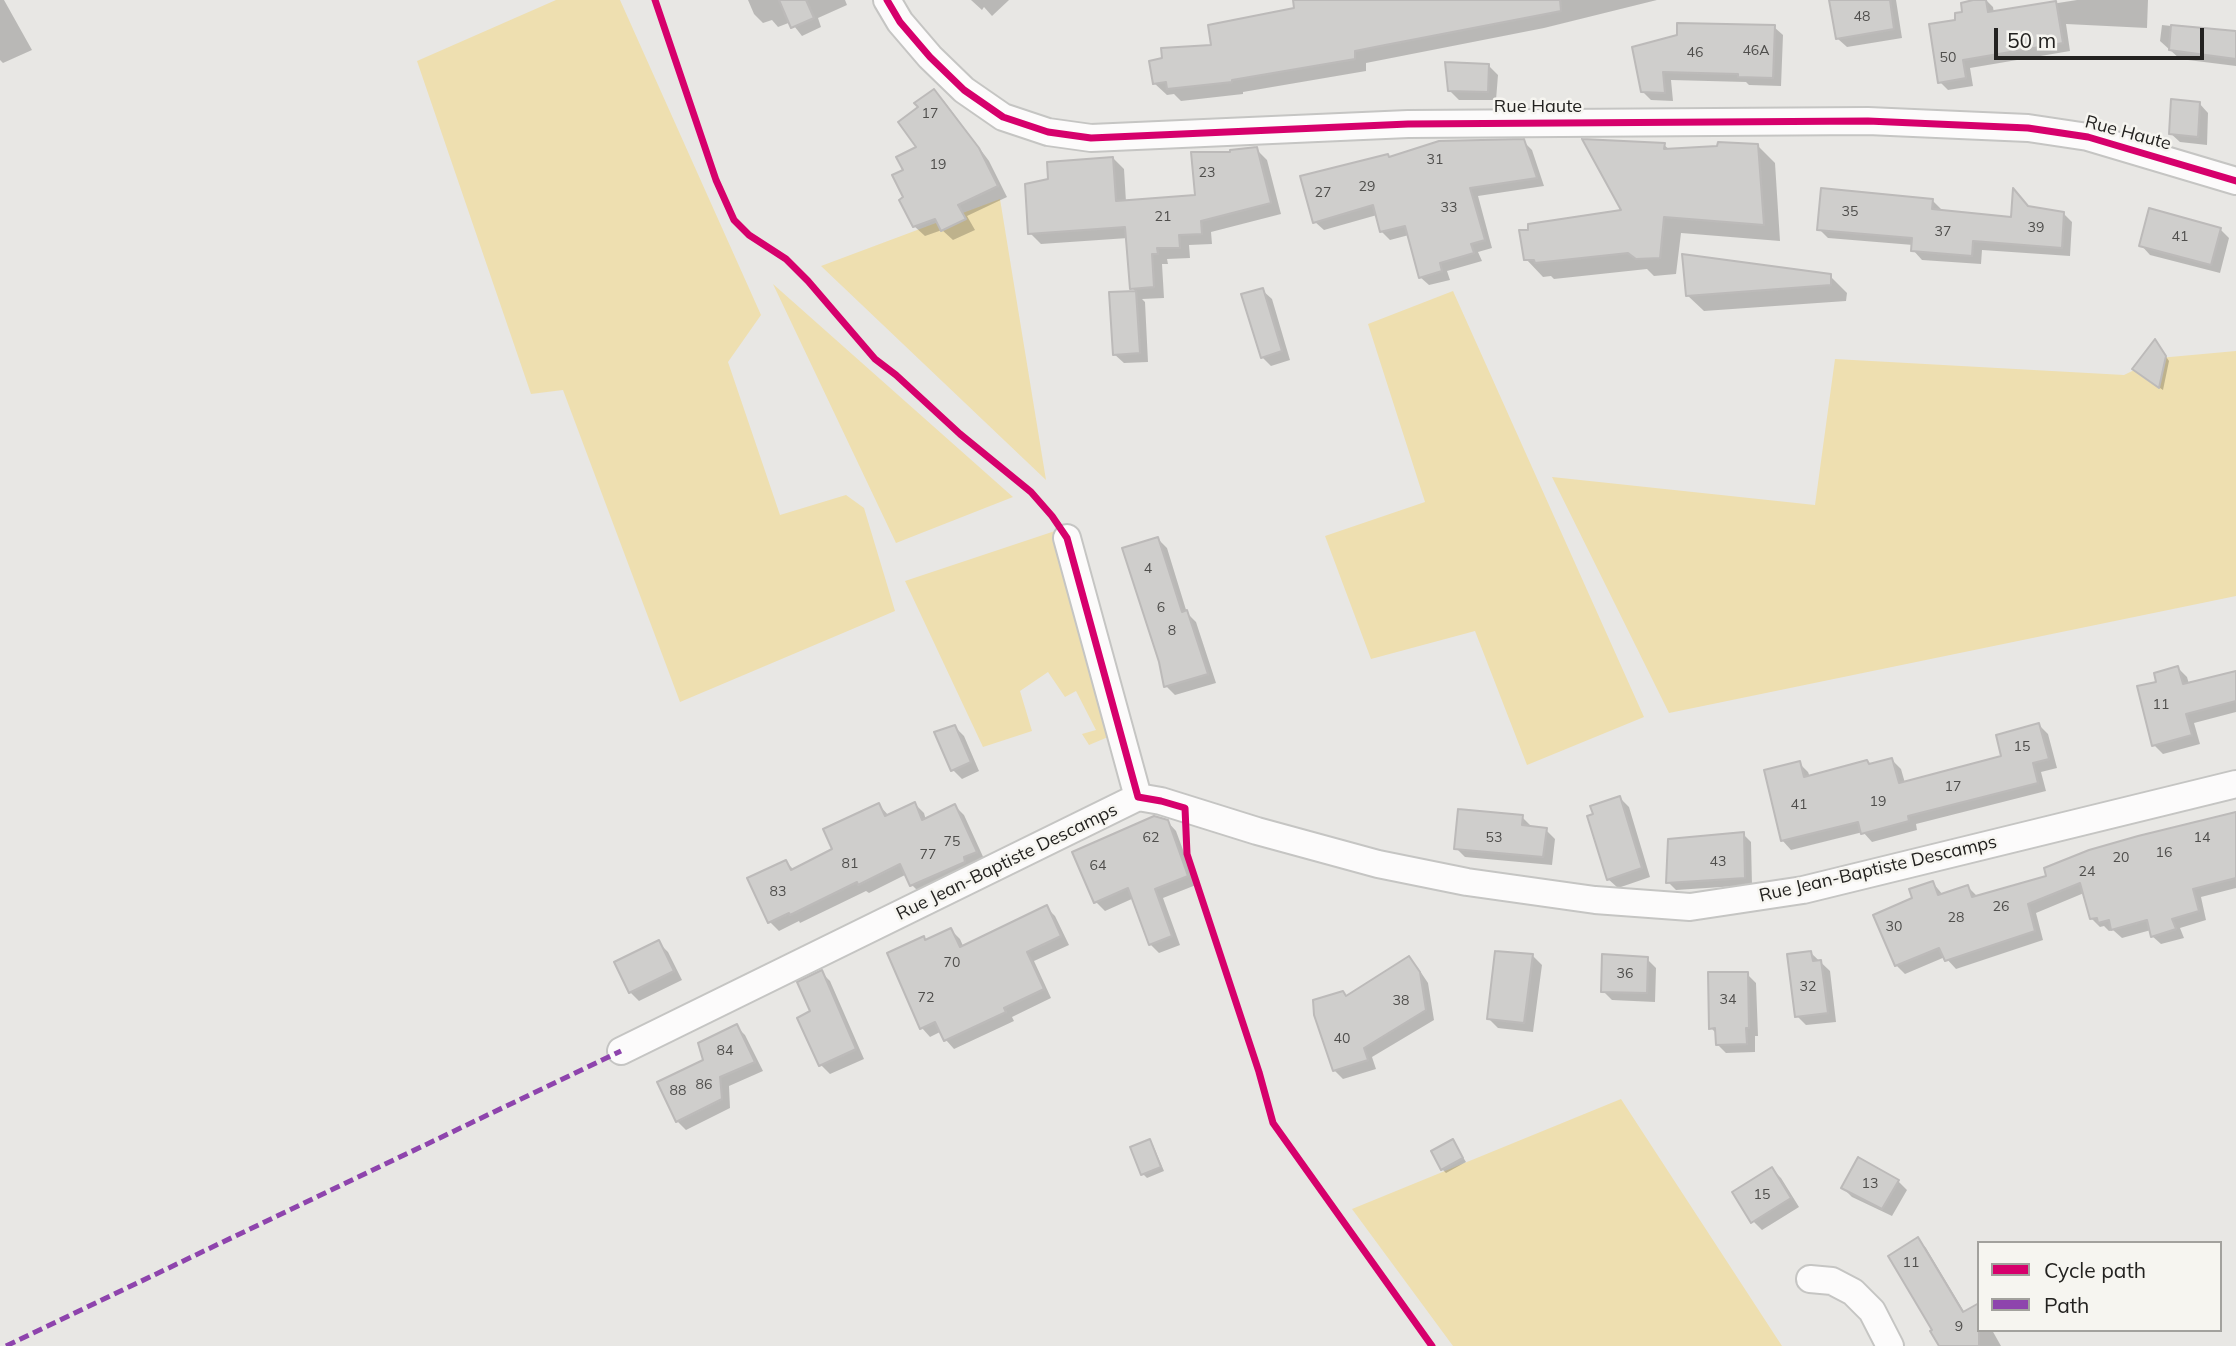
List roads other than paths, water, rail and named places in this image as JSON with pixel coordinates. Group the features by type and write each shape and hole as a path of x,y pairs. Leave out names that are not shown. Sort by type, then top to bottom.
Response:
{"street":[{"name":"Rue Haute","path":"887,0 900,22 930,57 964,90 1003,117 1048,132 1091,138 1408,124 1868,121 2028,128 2088,137 2236,181"},
{"path":"1067,538 1138,797"},
{"name":"Rue Jean-Baptiste Descamps","path":"621,1051 1138,797 1161,801 1378,864 1454,880 1595,900 1690,907 1803,890 2236,784"},
{"path":"1810,1279 1832,1282 1853,1292 1872,1311 1890,1346"}]}
